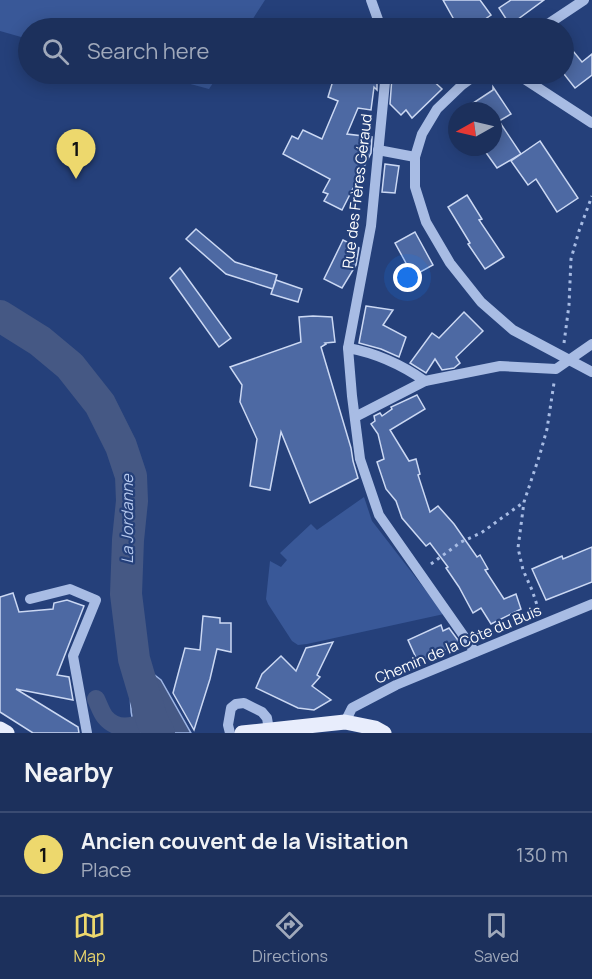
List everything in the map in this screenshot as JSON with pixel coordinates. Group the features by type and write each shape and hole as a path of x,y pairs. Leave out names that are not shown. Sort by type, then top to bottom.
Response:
{"main road":[{"path":"242,733 345,722 375,728 384,733"},
{"path":"0,729 7,733"}],"street":[{"path":"370,0 377,18"},
{"path":"557,18 584,0"},
{"name":"Rue des Frères Géraud","path":"385,84 371,226 348,348 360,459 379,515 476,652"},
{"path":"463,84 437,109 422,134 414,157 415,187 426,222 450,263 481,302 513,330 592,372"},
{"path":"532,84 592,123"},
{"name":"Rue des Frères Géraud","path":"378,150 414,157"},
{"path":"355,417 425,381 500,366 556,369 592,344"},
{"path":"348,348 366,351 410,371 425,381"},
{"path":"30,599 70,589 96,600 73,656 87,733"},
{"name":"Chemin de la Côte du Buis","path":"345,722 352,708 388,689 592,604"},
{"path":"230,733 228,725 231,708 243,703 262,712 267,718 269,730"}],"path":[{"path":"568,360 564,348 571,259 592,196"},
{"path":"542,624 532,590 523,570 518,548 524,502 540,454 556,369"},
{"path":"419,572 461,542 481,533 524,502"}],"shaded area":[{"path":"0,0 265,0 253,18 18,18 18,36 0,31"},
{"path":"190,84 212,84 209,89"},
{"path":"364,497 372,521 444,614 298,645 292,641 266,599 270,561 281,567 287,560 280,553 311,524 317,530"},
{"path":"134,659 161,680 191,733 137,733 131,706"}],"building":[{"path":"443,0 480,0 491,15 487,18 453,18"},
{"path":"511,0 544,0 520,18 505,18 499,8"},
{"path":"574,52 582,62 592,54 592,75 575,88 572,84 574,84"},
{"path":"332,84 377,84 377,90 374,87 371,110 358,108 347,134 372,137 371,153 342,210 324,201 328,194 323,192 330,179 283,154 292,136 298,139 303,130 322,139 338,101 328,97"},
{"path":"391,84 437,84 442,89 412,118 406,110 401,115 390,104"},
{"path":"493,87 511,114 502,119 502,102 475,102 493,90"},
{"path":"502,126 521,154 497,168 488,156 502,156"},
{"path":"540,141 578,198 557,212 536,179 528,185 511,161"},
{"path":"385,164 399,166 395,193 382,192"},
{"path":"467,195 482,219 479,220 504,257 485,269 448,207"},
{"path":"196,229 235,262 277,275 273,289 226,274 186,239"},
{"path":"415,232 433,265 413,276 395,243"},
{"path":"343,240 359,248 356,265 342,288 324,279"},
{"path":"180,268 231,338 219,347 170,278"},
{"path":"276,280 302,289 298,302 271,294"},
{"path":"366,306 393,310 383,325 406,337 399,357 359,343"},
{"path":"464,312 483,331 456,357 460,363 454,368 442,370 435,359 426,373 410,363 432,333 439,338"},
{"path":"299,317 332,317 335,342 325,343 321,347 358,478 310,503 281,432 270,490 250,486 257,439 240,402 242,385 230,367 301,342"},
{"path":"417,395 425,409 390,430 409,461 416,459 420,474 418,475 430,512 438,506 454,524 477,557 480,555 488,569 485,570 504,599 516,594 521,609 491,624 481,608 473,613 446,568 448,567 430,543 426,546 402,518 396,501 386,489 377,462 384,459 378,434 371,424 375,421 374,416 380,413 382,416 392,409 391,407"},
{"path":"592,547 592,582 546,600 532,569 562,556 563,559"},
{"path":"13,593 19,612 53,609 54,603 67,600 84,606 57,675 69,677 73,700 16,689 78,727 79,733 33,733 0,712 0,597"},
{"path":"203,616 220,618 220,623 231,623 231,652 217,649 194,730 173,693 185,648 200,650"},
{"path":"441,625 443,631 449,628 460,643 418,662 408,640"},
{"path":"333,642 317,675 320,677 312,686 331,700 314,710 298,708 256,688 262,674 281,656 296,671 306,648"}],"waterway":[{"name":"La Jordanne","path":"0,316 40,341 70,366 100,404 121,446 131,476 132,501 126,594 134,659 152,720 159,733"},
{"path":"96,699 105,717 116,725 127,726 152,720"}],"place":[{"name":"Ancien couvent de la Visitation","path":"76,179"}]}
